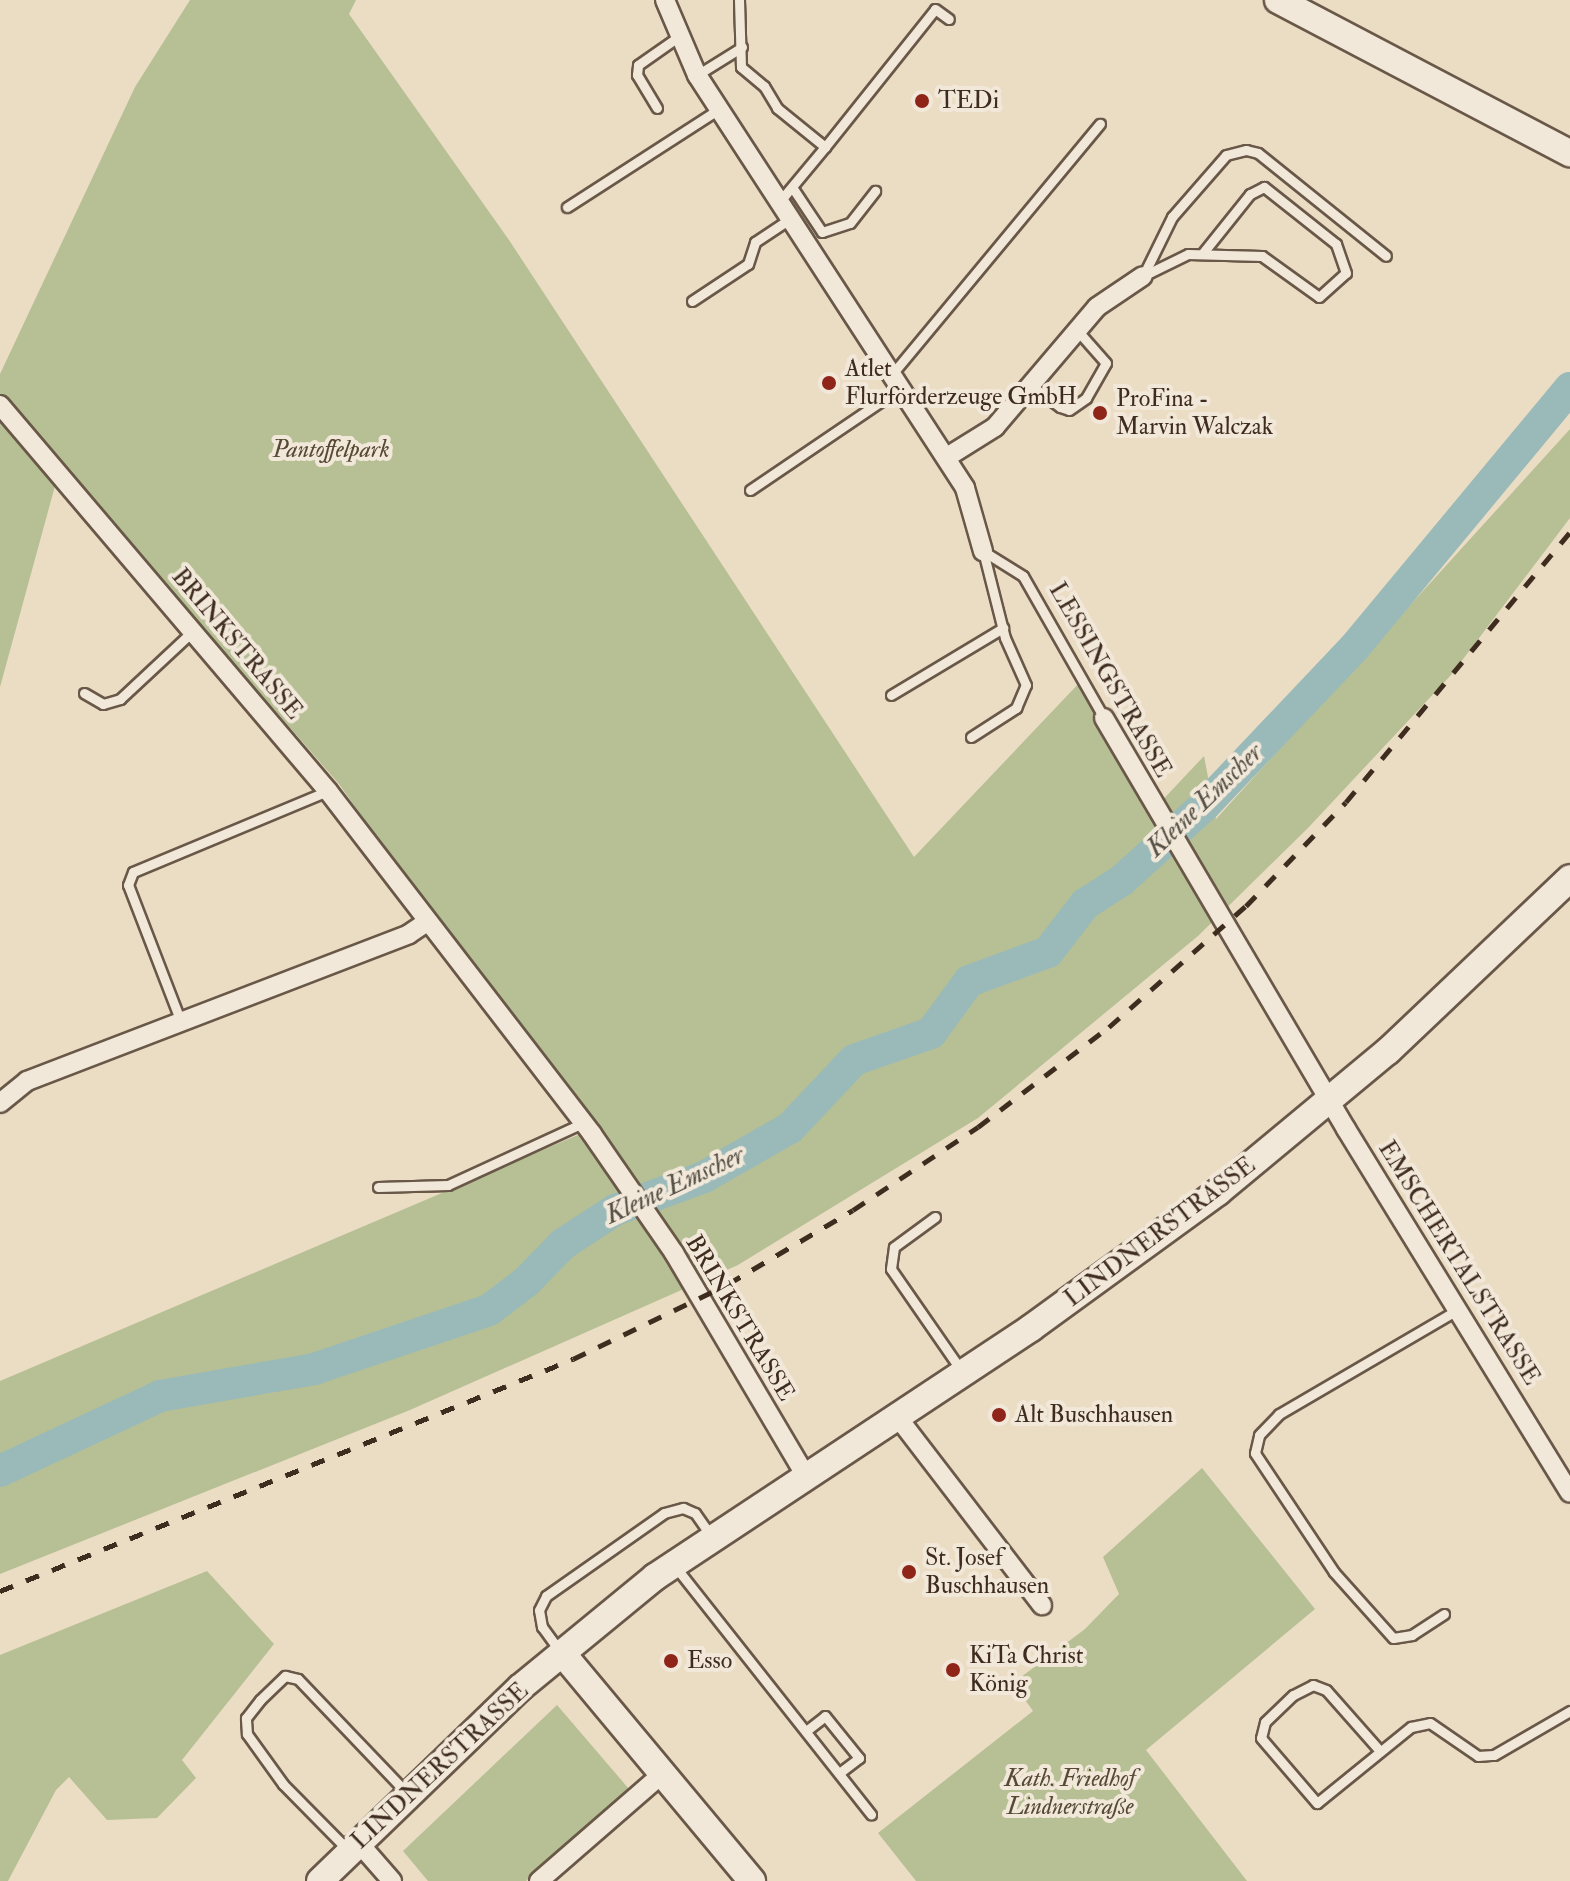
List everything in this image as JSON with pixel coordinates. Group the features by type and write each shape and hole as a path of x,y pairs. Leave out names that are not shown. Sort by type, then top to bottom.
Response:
{"street":[{"path":"665,0 678,37 697,75 719,109 786,194 791,218 815,239 897,380 965,488 983,551"},
{"path":"1278,0 1570,153"},
{"path":"947,457 995,427 1097,307 1143,276"},
{"name":"BRINKSTRASSE","path":"0,405 328,791 583,1123 674,1253 804,1473"},
{"name":"LESSINGSTRASSE","path":"1104,718 1333,1099"},
{"name":"LINDNERSTRASSE","path":"320,1881 408,1793 562,1653 711,1536 963,1372 1158,1237 1333,1099 1570,878"},
{"path":"0,1103 27,1081 409,934 427,922"},
{"name":"EMSCHERTALSTRASSE","path":"1333,1099 1346,1129 1460,1309 1570,1493"},
{"path":"896,1415 1042,1605"},
{"path":"562,1653 752,1881"},
{"path":"539,1881 661,1775"},
{"path":"354,1847 392,1881"}],"lane":[{"path":"739,0 741,67 764,86 777,108 825,147"},
{"path":"875,191 850,223 815,239 786,194 935,9 949,19"},
{"path":"657,108 637,75 638,65 678,37"},
{"path":"697,75 742,47"},
{"path":"567,207 719,109"},
{"path":"750,490 897,380 1100,124"},
{"path":"1143,276 1172,217 1226,155 1246,150 1258,153 1386,256"},
{"path":"1143,276 1188,254 1262,256 1319,297 1346,273 1336,244 1264,187 1250,194 1202,254"},
{"path":"692,301 748,264 755,242 791,218"},
{"path":"1030,385 1069,410 1086,398 1106,363 1076,329"},
{"path":"971,737 1016,708 1026,685 1003,628 983,551"},
{"name":"LESSINGSTRASSE","path":"983,551 1023,576 1104,718"},
{"path":"891,695 1003,628"},
{"path":"84,693 103,704 120,699 194,630"},
{"path":"181,1022 128,885 133,872 328,791"},
{"path":"378,1187 448,1185 583,1123"},
{"path":"935,1217 894,1247 891,1269 963,1372"},
{"path":"1444,1614 1412,1635 1393,1638 1334,1572 1255,1453 1259,1435 1279,1414 1460,1309"},
{"path":"562,1653 542,1627 539,1610 546,1596 664,1513 683,1508 695,1513 711,1536"},
{"path":"673,1564 871,1814"},
{"path":"354,1847 283,1784 247,1734 246,1718 260,1700 285,1676 298,1679 408,1793"},
{"path":"1380,1751 1326,1690 1313,1685 1293,1695 1265,1722 1261,1738 1317,1803 1411,1727 1430,1723 1469,1752 1494,1755 1570,1711"},
{"path":"806,1731 825,1716 859,1758 839,1773"}],"green space":[{"name":"Pantoffelpark","path":"190,0 356,0 349,14 509,240 914,857 1082,680 1155,808 1204,756 1216,819 1570,429 1570,518 1451,675 1308,828 1198,936 978,1118 738,1265 410,1410 0,1574 0,1381 585,1132 339,784 61,464 0,687 0,374 135,87"},
{"name":"Kath. Friedhof Lindnerstraße","path":"1202,1468 1315,1609 1146,1750 1247,1881 916,1881 878,1833 1033,1711 1013,1683 1085,1629 1119,1594 1103,1557"},
{"path":"207,1571 274,1644 182,1760 196,1778 157,1818 107,1820 69,1777 56,1790 8,1881 0,1881 0,1655"},
{"path":"557,1705 629,1789 526,1881 428,1881 403,1851"}],"waterway":[{"name":"Kleine Emscher","path":"0,1471 160,1396 314,1369 489,1310 527,1281 563,1244 615,1210 704,1177 790,1128 854,1060 931,1033 969,981 1048,952 1085,904 1121,881 1204,806 1354,648 1570,388"}],"railway":[{"path":"0,1591 573,1359 728,1284 853,1210 978,1127 1109,1027 1246,906 1346,802 1570,532"}],"place":[{"name":"TEDi","path":"922,101"},
{"name":"Atlet Flurförderzeuge GmbH","path":"829,383"},
{"name":"ProFina - Marvin Walczak","path":"1100,413"},
{"name":"Alt Buschhausen","path":"999,1415"},
{"name":"St. Josef Buschhausen","path":"909,1572"},
{"name":"Esso","path":"671,1661"},
{"name":"KiTa Christ König","path":"953,1670"}]}
